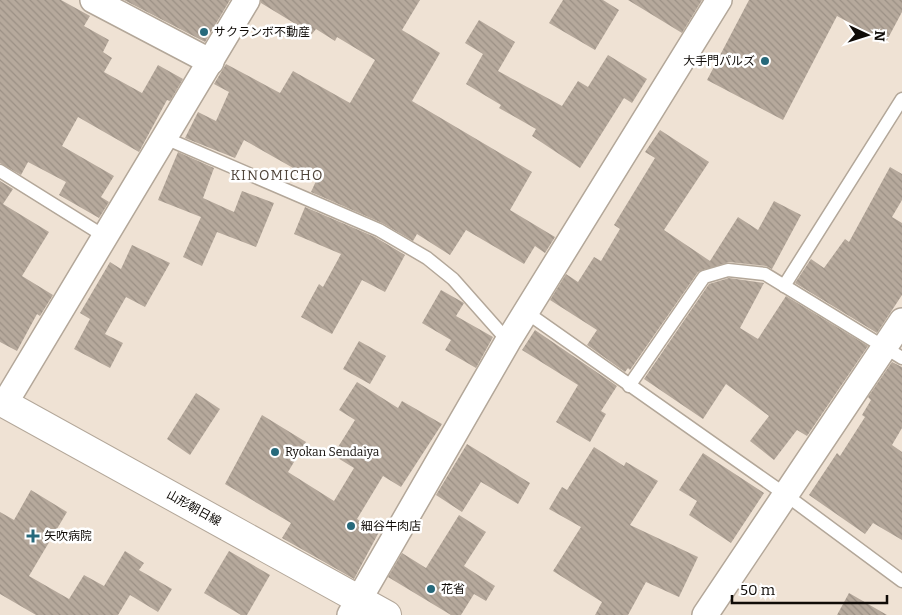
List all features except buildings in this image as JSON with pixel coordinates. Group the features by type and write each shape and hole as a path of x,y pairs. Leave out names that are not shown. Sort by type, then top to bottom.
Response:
{"main road":[{"name":"山形朝日線","path":"2,402 355,607 387,615"}],"street":[{"path":"93,0 211,62"},
{"path":"2,402 165,138 247,0"},
{"path":"355,607 508,341 719,0"},
{"path":"705,615 786,495 893,353 902,321"}],"lane":[{"path":"784,286 902,99"},
{"path":"165,138 379,230 428,258 452,279 508,341"},
{"path":"0,171 104,236"},
{"path":"629,386 704,277 728,270 765,274 893,353"},
{"path":"526,312 786,495 902,581"}],"place":[{"name":"サクランボ不動産","path":"204,32"},
{"name":"大手門パルズ","path":"765,61"},
{"name":"Ryokan Sendaiya","path":"275,452"},
{"name":"細谷牛肉店","path":"351,526"},
{"name":"矢吹病院","path":"33,536"},
{"name":"花省","path":"431,589"}],"district":[{"name":"KINOMICHO","path":"277,175"}]}
